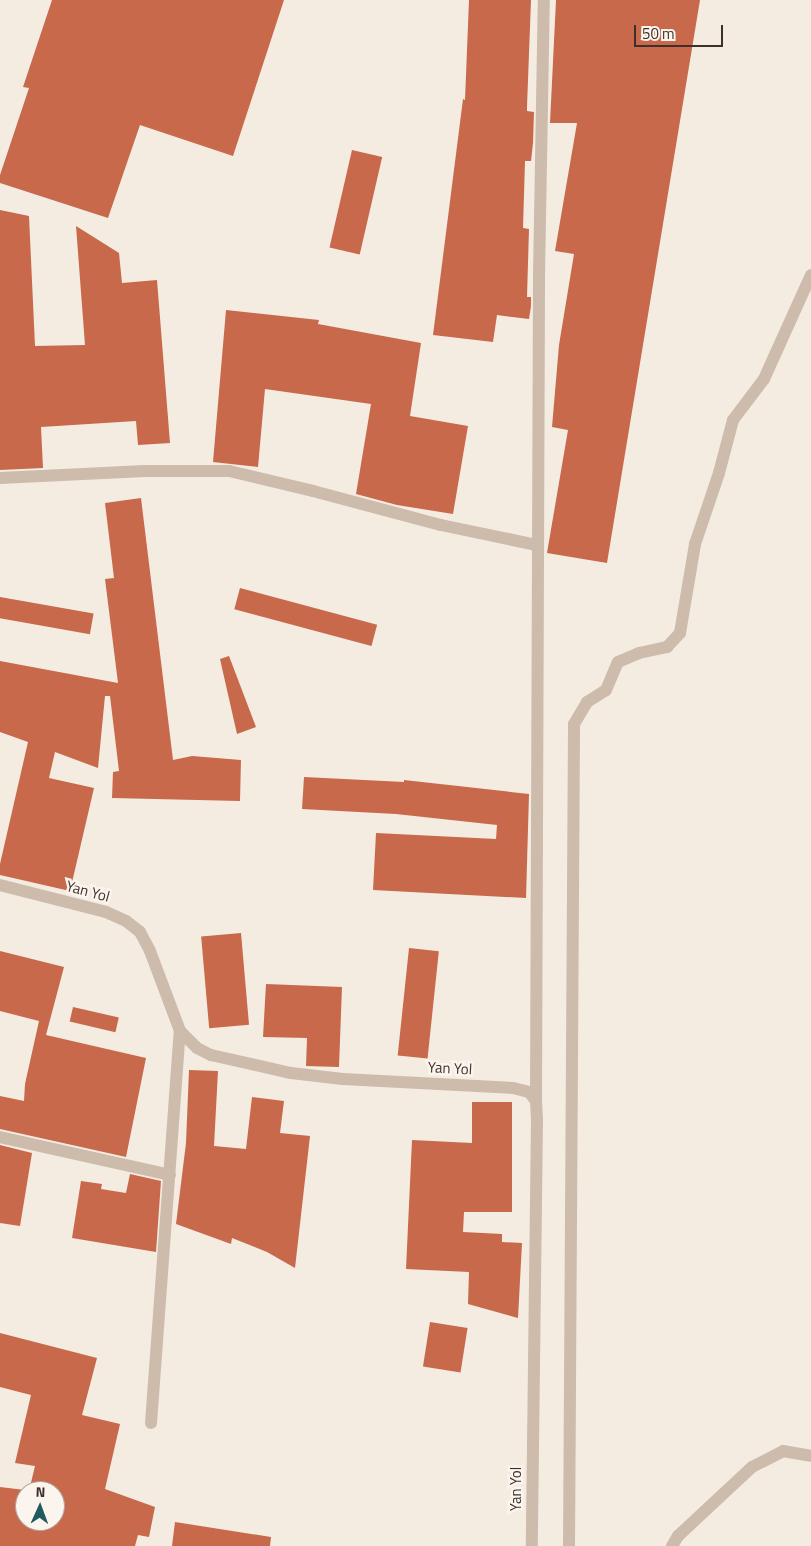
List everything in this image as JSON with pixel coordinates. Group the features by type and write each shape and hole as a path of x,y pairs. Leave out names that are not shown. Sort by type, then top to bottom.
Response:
{"street":[{"path":"536,1101 537,545 544,0"},
{"path":"569,1546 574,724 587,702 606,690 618,662 639,653 668,648 680,633 695,544 719,473 733,420 764,379 811,275"},
{"path":"0,478 145,471 230,471 313,491 441,526 537,545"},
{"name":"Yan Yol","path":"0,885 106,912 126,920 140,932 150,951 180,1032 197,1048 211,1056 291,1074 343,1079 513,1088 529,1092 536,1101 532,1546"},
{"path":"151,1422 180,1032"},
{"path":"0,1136 170,1175"},
{"path":"672,1546 678,1536 752,1467 783,1451 811,1456"}],"building":[{"path":"52,0 284,0 233,156 140,125 108,218 0,183 0,175 29,88 23,87"},
{"path":"469,0 531,0 527,111 534,112 533,143 531,161 525,161 523,228 529,229 527,297 531,297 531,306 529,319 497,315 493,342 433,335 463,99 465,100"},
{"path":"556,0 700,0 607,563 547,553 568,430 552,427 559,345 574,254 555,251 577,123 550,123"},
{"path":"352,150 382,157 360,254 330,247"},
{"path":"0,210 29,216 35,346 85,345 76,226 119,253 122,283 157,280 170,443 138,445 136,421 41,427 43,468 0,470"},
{"path":"226,310 319,320 318,324 421,343 410,416 468,426 453,514 397,505 356,494 371,404 265,389 258,467 213,462"},
{"path":"141,498 173,760 192,756 241,760 240,801 112,798 113,772 119,771 110,696 105,696 98,768 55,752 49,778 94,788 70,891 0,875 0,864 28,742 0,732 0,661 118,683 105,579 114,578 105,503"},
{"path":"240,588 377,625 371,646 234,609"},
{"path":"0,597 94,613 90,634 0,618"},
{"path":"229,656 256,727 237,734 220,659"},
{"path":"304,777 404,782 404,780 529,794 526,898 373,890 376,833 496,839 497,825 396,814 302,809"},
{"path":"241,933 249,1025 209,1028 201,936"},
{"path":"409,948 439,951 428,1059 398,1055"},
{"path":"0,951 64,967 46,1035 146,1058 126,1157 0,1129 0,1096 24,1101 25,1084 39,1021 0,1011"},
{"path":"266,984 342,987 339,1067 306,1066 307,1038 263,1037"},
{"path":"73,1007 119,1018 115,1032 70,1022"},
{"path":"189,1070 218,1071 214,1146 246,1149 252,1097 284,1101 280,1133 310,1136 295,1268 267,1252 232,1238 231,1244 176,1224 186,1143"},
{"path":"472,1102 512,1102 512,1212 464,1212 463,1232 502,1234 502,1242 522,1243 518,1318 468,1304 469,1272 406,1269 412,1140 472,1143"},
{"path":"0,1145 32,1153 20,1226 0,1223"},
{"path":"130,1174 161,1181 156,1252 72,1238 81,1181 102,1184 101,1189 126,1193"},
{"path":"430,1322 468,1328 460,1372 423,1366"},
{"path":"0,1333 97,1358 82,1415 120,1424 105,1489 155,1507 149,1537 138,1535 135,1546 0,1546 0,1487 15,1489 15,1531 65,1531 65,1481 31,1481 35,1466 15,1463 31,1395 0,1387"},
{"path":"175,1522 271,1537 270,1546 172,1546"}]}
